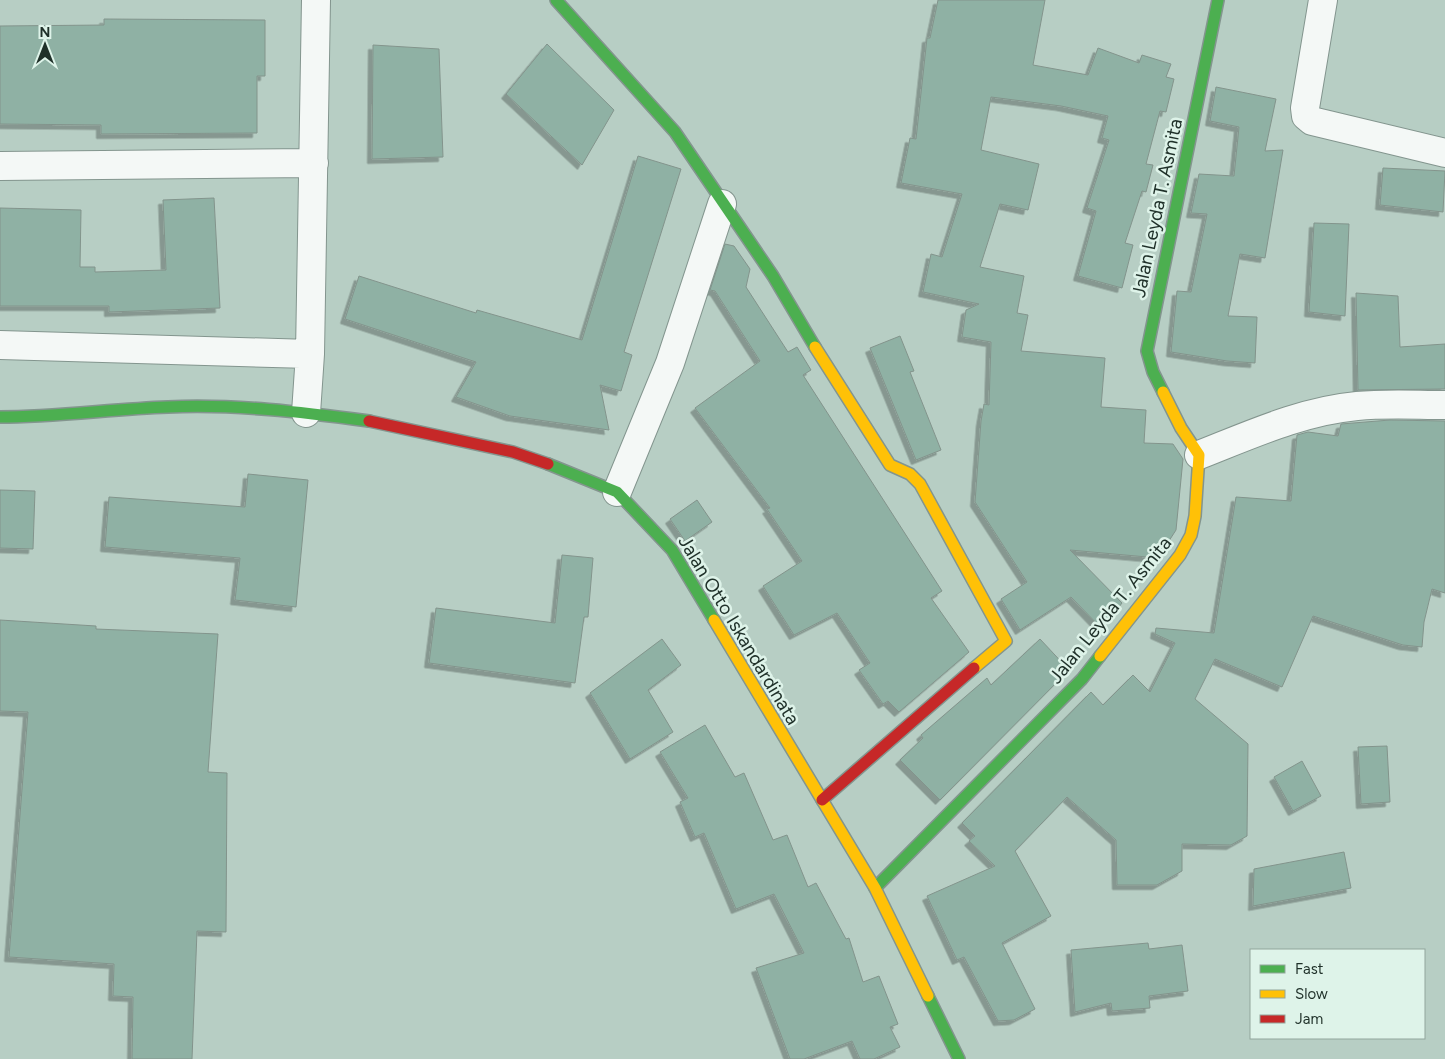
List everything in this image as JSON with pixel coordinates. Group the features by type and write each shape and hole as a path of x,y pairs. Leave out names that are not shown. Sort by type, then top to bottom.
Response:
{"street":[{"path":"306,413 310,354 316,0"},
{"path":"556,0 566,14 645,97 675,132 722,204 773,276 796,318 890,464 910,474 920,484 1006,641 822,800"},
{"name":"Jalan Leyda T. Asmita","path":"875,888 1082,679 1180,555 1191,535 1195,516 1199,455 1181,428 1153,372 1147,351 1218,0"},
{"path":"1323,0 1305,108 1306,116 1312,121 1445,153"},
{"path":"0,166 314,162"},
{"path":"617,492 670,362 722,204"},
{"path":"0,345 310,354"},
{"path":"1199,455 1268,428 1330,409 1358,405 1445,405"},
{"name":"Jalan Otto Iskandardinata","path":"0,417 46,416 168,406 256,407 306,413 389,424 513,452 570,472 617,492 672,550 875,888 959,1059"}],"building":[{"path":"938,0 1045,0 1033,65 1088,75 1098,48 1139,63 1142,55 1171,64 1166,77 1174,79 1166,112 1160,111 1146,164 1153,165 1146,192 1142,191 1125,243 1133,245 1122,288 1078,276 1096,211 1087,208 1109,140 1102,138 1108,116 1061,106 991,97 981,150 1039,164 1028,210 1000,204 980,267 1024,276 1017,313 1028,315 1021,351 1105,358 1101,407 1146,410 1144,443 1173,444 1183,459 1176,530 1158,558 1070,550 1122,603 1102,629 1071,597 1020,630 1001,599 1027,582 975,502 981,421 984,404 989,405 991,342 962,337 966,310 979,304 923,292 931,254 942,257 962,194 901,183 910,138 916,139 927,38 930,38"},
{"path":"104,19 265,20 265,76 257,76 257,133 101,134 101,125 0,124 0,26 104,25"},
{"path":"547,44 614,110 582,165 506,94"},
{"path":"373,45 439,49 443,157 372,159"},
{"path":"1216,87 1276,99 1265,151 1283,150 1265,258 1240,254 1228,316 1257,317 1255,363 1227,361 1171,352 1177,291 1191,292 1207,214 1191,213 1199,174 1234,176 1239,127 1210,121"},
{"path":"638,156 681,169 624,352 632,355 621,391 600,385 609,430 510,416 456,397 476,362 345,319 359,276 476,313 477,310 582,340"},
{"path":"1383,168 1445,171 1443,212 1380,205"},
{"path":"214,198 220,308 109,312 109,306 0,306 0,208 81,210 80,267 95,267 95,272 166,270 163,200"},
{"path":"1314,223 1349,224 1345,316 1309,312"},
{"path":"725,244 734,246 750,269 746,287 788,352 797,347 811,370 803,375 942,591 931,598 969,652 899,712 888,701 883,704 859,670 870,663 837,613 794,635 763,586 802,561 767,509 770,508 695,408 760,361 715,291 710,290"},
{"path":"1356,293 1398,296 1400,347 1445,344 1445,389 1358,390"},
{"path":"900,336 914,371 910,372 941,450 916,460 870,348"},
{"path":"1390,420 1445,421 1445,593 1432,589 1424,622 1422,647 1403,645 1313,616 1282,687 1215,659 1195,699 1248,744 1247,836 1231,845 1182,844 1182,871 1157,885 1117,885 1116,840 1067,797 1015,851 1051,916 1002,943 1035,1009 1014,1020 998,1021 964,957 957,960 927,896 995,866 969,841 975,836 962,823 1091,692 1103,705 1133,675 1150,692 1175,643 1155,634 1156,628 1214,633 1236,497 1291,501 1297,435 1308,432 1338,436 1341,424"},
{"path":"248,474 308,480 296,607 235,600 240,558 105,547 109,497 245,507"},
{"path":"0,490 35,491 33,549 0,548"},
{"path":"697,500 712,522 685,541 670,519"},
{"path":"562,555 593,558 588,617 584,617 575,683 429,663 436,608 555,623"},
{"path":"0,620 96,626 96,629 218,634 208,772 227,773 226,932 197,931 192,1059 132,1059 133,997 113,996 114,964 9,957 28,712 0,711"},
{"path":"662,639 681,665 648,690 673,732 630,759 590,693"},
{"path":"1040,639 1069,670 940,800 900,760 923,738 921,735 987,678 991,685"},
{"path":"705,725 735,777 744,773 773,840 787,835 808,887 816,883 846,939 849,938 863,982 879,976 898,1024 890,1027 900,1047 874,1059 860,1059 852,1041 804,1059 790,1059 756,968 804,953 774,894 736,909 704,833 695,837 680,802 688,798 660,752"},
{"path":"1387,746 1390,802 1361,804 1358,747"},
{"path":"1302,761 1321,796 1293,811 1274,777"},
{"path":"1344,852 1351,888 1253,906 1254,869"},
{"path":"1148,943 1149,949 1182,945 1188,991 1149,996 1150,1008 1112,1011 1111,1003 1075,1012 1071,950"}],"traffic: fast":[{"path":"556,0 675,132 773,276 815,347"},
{"path":"1163,392 1153,372 1147,351 1218,0"},
{"path":"0,417 193,406 269,410 369,421"},
{"path":"548,464 617,492 672,550 714,620"},
{"path":"875,888 1082,679 1100,656"},
{"path":"928,996 959,1059"}],"traffic: slow":[{"path":"815,347 890,465 910,474 920,484 1006,641 974,668"},
{"path":"1100,656 1180,555 1191,535 1195,516 1199,455 1181,428 1163,392"},
{"path":"714,620 875,888 928,996"}],"traffic: jam":[{"path":"369,421 513,452 548,464"},
{"path":"822,800 974,668"}]}
